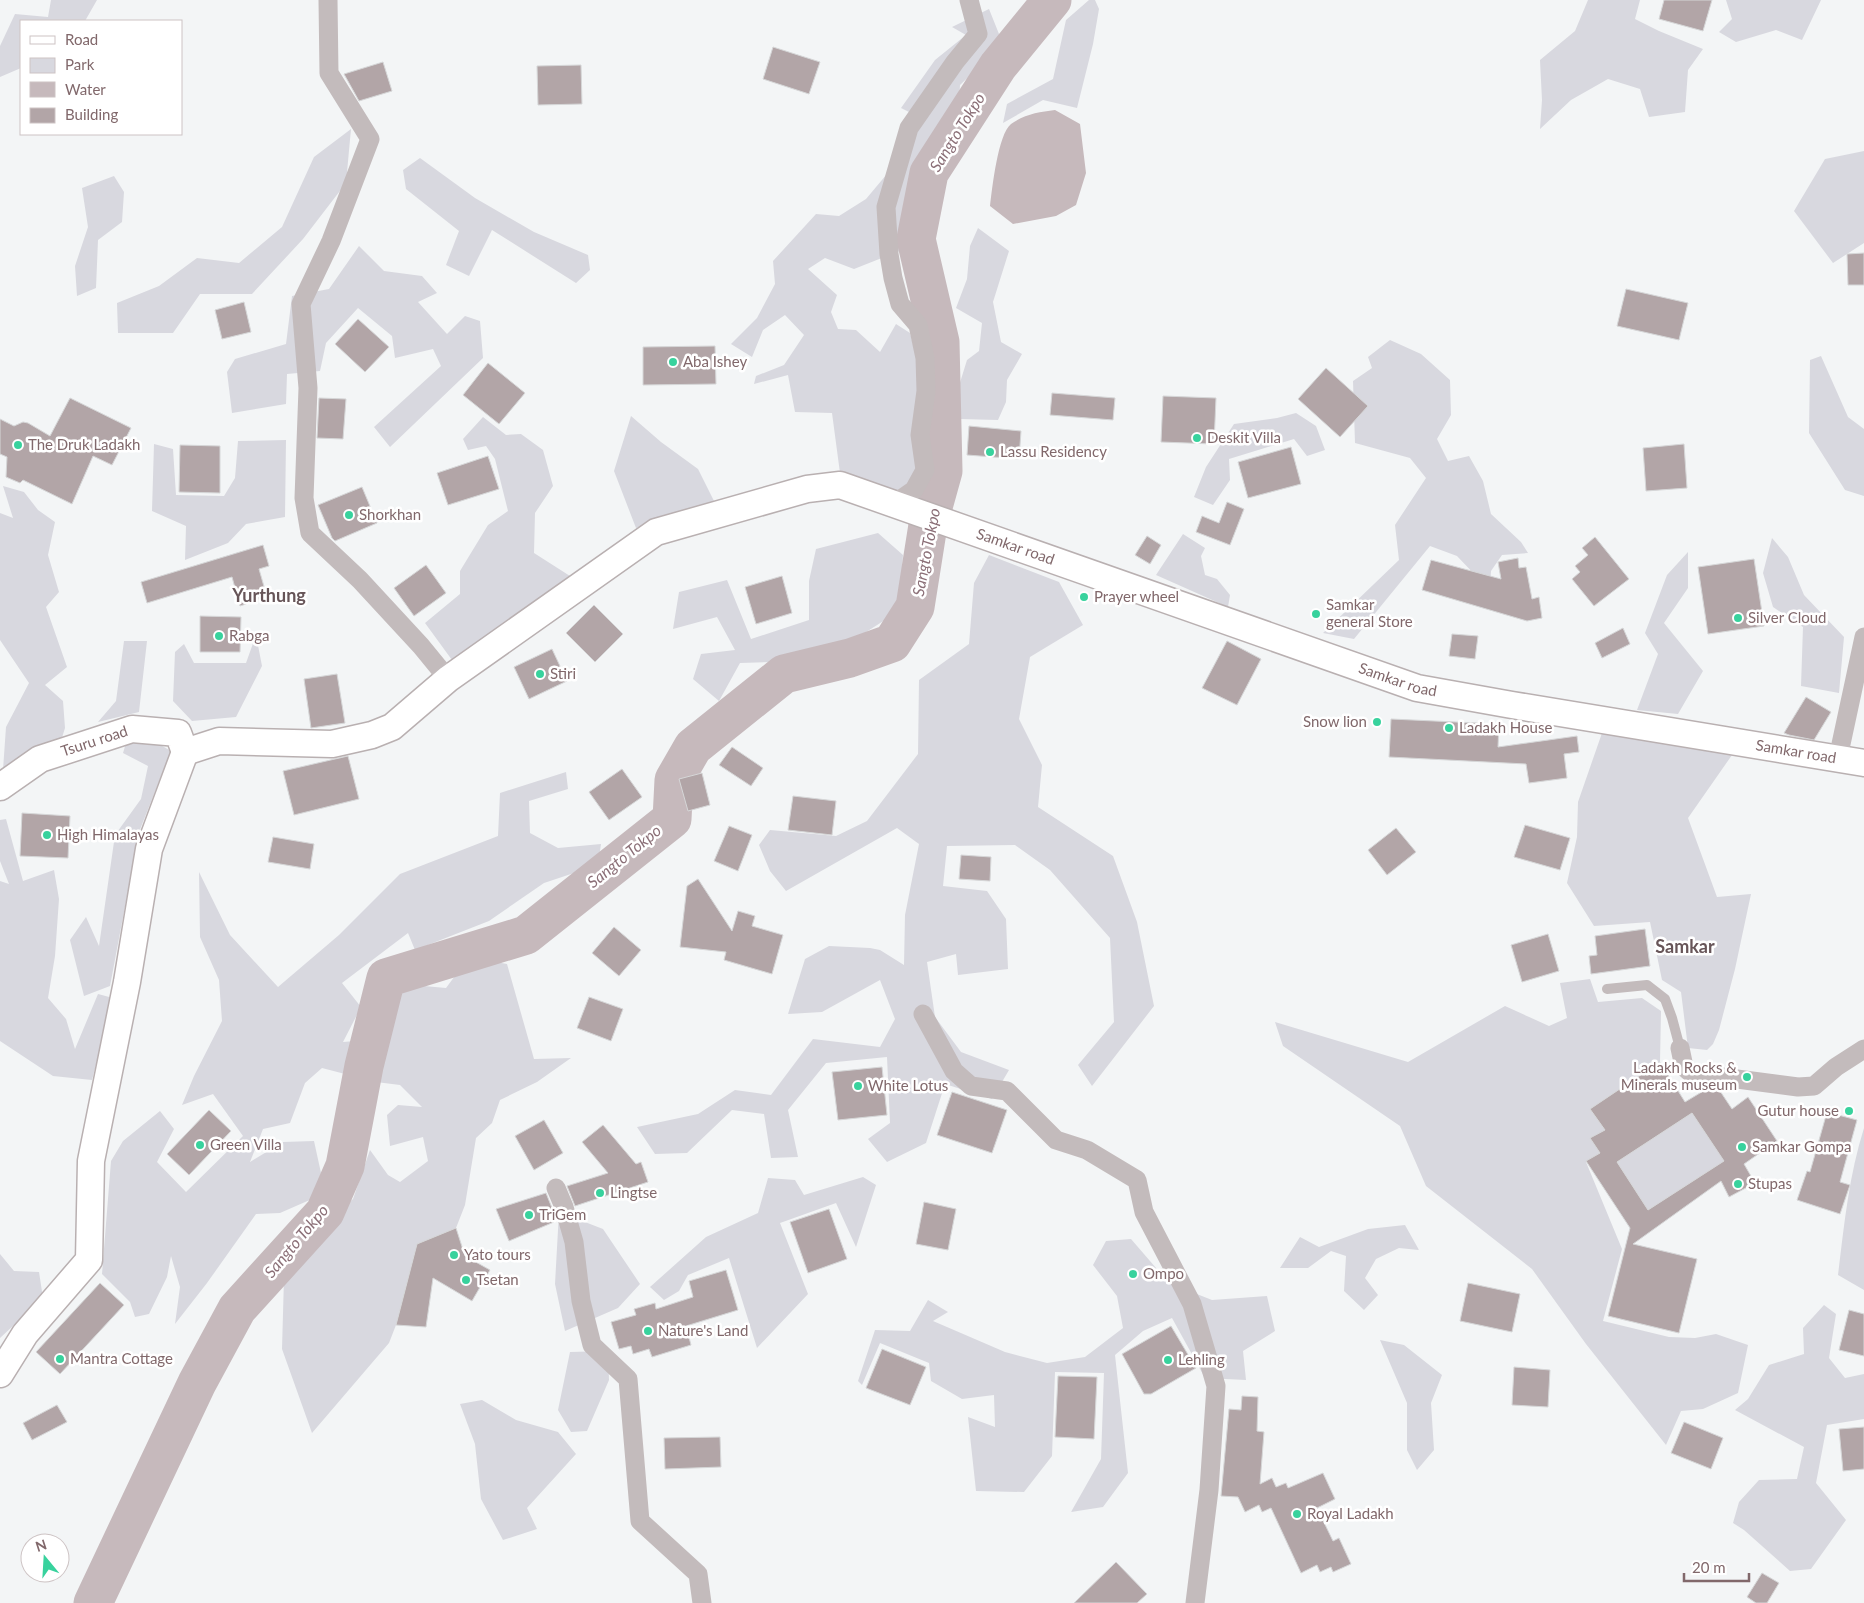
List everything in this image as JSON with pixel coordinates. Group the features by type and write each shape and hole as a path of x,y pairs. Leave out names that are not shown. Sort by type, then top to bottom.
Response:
{"street":[{"path":"328,0 329,73 370,139 332,241 301,304 308,388 304,498 310,533 360,580 421,646 448,679"},
{"path":"904,507 925,470 920,434 926,391 925,358 918,325 900,304 889,254 886,208 909,128 955,62 978,34 969,0"},
{"name":"Samkar road","path":"185,752 219,741 332,744 372,735 392,727 448,679 656,532 807,489 840,486 1417,688 1864,763"},
{"path":"1838,758 1864,637"},
{"name":"Tsuru road","path":"0,787 40,759 132,729 178,733 185,752"},
{"path":"0,1374 25,1334 89,1260 91,1162 127,982 149,849 185,752"},
{"path":"923,1014 954,1071 971,1086 1007,1091 1056,1140 1087,1150 1137,1180 1144,1212 1192,1304 1216,1386 1209,1490 1195,1603"},
{"path":"1680,1048 1684,1067 1690,1073 1798,1087 1814,1086 1836,1067 1864,1049"},
{"path":"556,1188 564,1207 574,1242 581,1302 592,1345 628,1379 640,1521 698,1574 702,1603"}],"lane":[{"path":"1607,989 1646,985 1665,999 1680,1048"}],"green space":[{"path":"51,0 97,0 86,20 20,20 20,68 0,77 0,46 15,14 48,17"},
{"path":"1089,0 1095,0 1099,9 1093,44 1077,108 1043,100 1003,123 1007,104 1053,79 1066,20"},
{"path":"1588,0 1640,0 1635,19 1703,49 1688,70 1685,112 1649,117 1640,89 1608,79 1571,100 1540,129 1542,100 1540,60 1575,31"},
{"path":"1726,0 1821,0 1802,40 1776,30 1736,42 1719,32 1732,19"},
{"path":"989,9 1003,44 960,85 959,103 922,156 905,207 902,250 854,269 825,258 808,269 837,295 831,312 838,329 856,330 880,352 896,324 910,333 919,367 923,489 899,493 840,473 832,413 795,412 788,375 754,384 756,376 784,365 804,335 785,315 763,330 752,357 731,344 757,318 775,284 773,261 816,214 839,216 866,199 897,162 917,116 901,108 935,60 966,35 952,27"},
{"path":"351,129 346,183 303,239 252,294 200,294 173,333 118,333 117,303 159,286 197,258 239,263 282,227 314,157"},
{"path":"1864,151 1864,243 1833,263 1794,211 1825,159"},
{"path":"420,158 475,198 534,232 588,255 590,270 576,283 492,230 469,276 446,265 459,231 406,189 403,170"},
{"path":"114,176 124,192 122,222 98,240 96,288 77,296 75,266 88,227 82,188"},
{"path":"978,228 1009,251 993,302 1001,342 1022,354 1007,380 1006,402 998,420 959,419 958,389 967,360 979,351 982,323 956,308 967,279 970,246"},
{"path":"359,246 384,271 422,276 437,293 418,302 447,334 465,316 480,321 483,358 390,447 374,427 441,366 433,349 395,358 392,336 358,308 326,343 320,371 287,374 286,404 232,413 227,372 235,359 286,344 292,296 329,289"},
{"path":"1390,340 1421,354 1450,380 1451,415 1437,439 1448,461 1469,456 1483,481 1491,514 1521,542 1528,553 1502,555 1491,571 1489,599 1477,577 1457,556 1430,546 1354,639 1323,633 1399,560 1395,525 1426,478 1410,458 1355,443 1353,381 1372,368 1368,357"},
{"path":"1821,356 1848,417 1864,429 1864,496 1845,490 1809,433 1810,360"},
{"path":"1296,413 1316,426 1325,450 1307,456 1294,439 1229,459 1230,480 1213,505 1194,497 1206,467 1234,424 1277,418"},
{"path":"631,416 661,442 698,469 715,503 693,508 636,528 614,471"},
{"path":"483,417 506,435 521,434 543,450 553,486 535,513 534,553 570,576 452,660 425,623 460,594 460,571 488,525 508,511 495,459 486,446 468,450 463,439"},
{"path":"286,440 285,517 246,524 228,543 185,560 186,526 152,511 154,444 173,449 176,495 224,496 235,478 238,441"},
{"path":"3,486 24,492 38,510 55,522 48,555 59,592 46,607 67,667 45,685 63,701 65,728 60,744 3,770 6,727 29,683 0,640 0,513 13,518"},
{"path":"878,533 903,555 899,611 849,643 807,661 740,663 719,701 693,679 701,654 735,650 717,617 673,629 679,592 727,580 751,639 809,620 809,581 816,549"},
{"path":"1183,534 1205,548 1201,556 1205,575 1217,579 1230,595 1228,607 1156,575"},
{"path":"1772,538 1788,557 1804,595 1844,637 1839,693 1801,686 1803,627 1773,607 1763,573"},
{"path":"1688,552 1688,588 1664,623 1703,671 1678,714 1637,710 1658,654 1645,633 1667,575"},
{"path":"989,555 1059,582 1083,625 1030,657 1019,719 1042,765 1038,807 1113,856 1137,922 1154,1006 1092,1086 1078,1065 1114,1022 1110,938 1050,870 1015,845 947,846 943,886 987,891 1006,919 1008,969 958,975 956,954 927,962 935,1017 961,1052 1009,1070 992,1099 945,1084 926,1143 887,1162 868,1139 890,1123 887,1057 826,1063 788,1110 798,1157 771,1158 764,1114 732,1110 687,1153 655,1154 637,1127 698,1114 735,1090 771,1095 813,1039 880,1047 895,1019 880,980 822,1012 788,1014 805,959 829,946 880,950 904,965 905,915 919,844 897,828 786,891 770,871 759,845 770,830 836,836 867,821 918,754 919,680 969,644 974,583"},
{"path":"256,635 262,666 236,717 192,721 173,701 175,652 184,644 194,663 246,663"},
{"path":"124,641 147,641 139,712 98,722 116,701"},
{"path":"1602,733 1732,755 1688,818 1717,897 1751,894 1735,969 1719,1030 1713,1044 1707,1050 1688,1048 1681,992 1662,980 1650,922 1594,926 1567,883 1577,837 1578,802"},
{"path":"126,743 157,743 171,751 139,832 110,986 84,996 70,940 86,917 99,946 115,835 141,799 148,766 123,753"},
{"path":"566,772 568,789 529,801 530,833 558,848 601,844 598,865 544,883 489,921 415,950 408,933 342,983 361,1007 343,1042 355,1041 345,1074 322,1068 305,1083 290,1123 263,1129 250,1162 283,1142 314,1141 321,1173 312,1199 280,1213 256,1214 175,1324 180,1287 171,1256 167,1277 149,1314 135,1317 130,1302 102,1274 111,1161 123,1141 160,1111 174,1129 157,1162 186,1192 243,1136 213,1094 182,1105 194,1076 222,1021 219,980 200,937 199,872 230,935 278,987 339,935 400,874 498,836 500,793"},
{"path":"6,819 23,881 54,870 59,899 55,956 48,998 66,1019 75,1049 98,994 113,998 92,1080 53,1076 0,1041 0,881 9,884 0,861 0,820"},
{"path":"469,957 507,964 534,1059 571,1058 537,1082 500,1100 492,1123 476,1138 465,1205 456,1228 417,1244 396,1325 389,1343 312,1433 282,1349 284,1278 322,1227 353,1199 370,1150 388,1175 400,1182 428,1161 423,1137 390,1146 387,1115 398,1105 422,1107 400,1085 376,1082 386,1015 402,984 446,988"},
{"path":"1590,979 1598,1002 1642,998 1661,1011 1660,1062 1590,1109 1605,1130 1590,1138 1600,1153 1586,1162 1622,1249 1603,1321 1669,1337 1695,1338 1716,1334 1748,1345 1738,1393 1703,1409 1681,1411 1666,1445 1586,1344 1532,1269 1426,1186 1400,1126 1283,1046 1275,1022 1408,1062 1505,1006 1549,1026 1567,1018 1560,983"},
{"path":"1692,1113 1724,1161 1648,1210 1617,1162"},
{"path":"1864,1128 1864,1290 1838,1275 1851,1182"},
{"path":"863,1177 876,1185 856,1247 836,1203 780,1223 808,1294 757,1348 729,1258 688,1275 679,1291 664,1300 650,1287 706,1237 758,1213 768,1178 795,1180 804,1195"},
{"path":"559,1212 603,1229 640,1284 618,1308 565,1331 555,1284"},
{"path":"1405,1225 1419,1250 1399,1248 1376,1259 1365,1278 1378,1295 1364,1310 1344,1291 1346,1256 1331,1251 1308,1268 1280,1268 1300,1237 1319,1247 1368,1229"},
{"path":"1131,1239 1169,1283 1212,1300 1267,1296 1275,1331 1243,1351 1246,1380 1205,1378 1172,1318 1143,1331 1115,1355 1128,1473 1103,1507 1071,1512 1101,1459 1104,1373 1055,1372 1052,1456 1024,1492 976,1491 968,1417 995,1427 994,1395 962,1399 931,1381 929,1363 880,1343 862,1385 858,1381 875,1330 910,1331 928,1300 948,1312 933,1321 1005,1352 1047,1363 1085,1357 1123,1328 1117,1296 1093,1265 1106,1241"},
{"path":"0,1254 14,1271 39,1272 43,1298 0,1338"},
{"path":"1824,1305 1836,1314 1829,1358 1845,1378 1864,1374 1864,1419 1827,1425 1816,1483 1846,1520 1811,1569 1790,1571 1744,1530 1733,1523 1739,1502 1759,1480 1797,1479 1804,1447 1735,1410 1748,1399 1769,1365 1804,1354 1803,1328"},
{"path":"1380,1340 1404,1345 1442,1375 1431,1403 1434,1450 1417,1470 1407,1450 1407,1403"},
{"path":"608,1351 609,1380 587,1431 571,1432 558,1410 570,1352"},
{"path":"482,1400 516,1420 558,1432 576,1454 527,1508 537,1529 503,1540 481,1499 475,1444 460,1404"}],"water":[{"path":"1055,110 1080,124 1086,173 1076,205 1056,216 1013,224 990,206 996,162 1006,130 1011,124 1022,118 1032,114"}],"building":[{"path":"1664,0 1712,0 1703,31 1659,19"},
{"path":"773,47 820,62 809,94 763,79"},
{"path":"383,62 392,91 359,101 344,74"},
{"path":"581,65 582,104 538,105 537,66"},
{"path":"1864,253 1864,285 1848,285 1847,254"},
{"path":"1626,289 1688,303 1679,340 1617,326"},
{"path":"244,302 251,332 222,339 215,310"},
{"path":"358,319 389,347 365,372 335,344"},
{"path":"715,346 716,384 643,385 643,347"},
{"path":"488,363 525,393 499,424 463,395"},
{"path":"1326,368 1368,406 1340,437 1298,399"},
{"path":"1052,393 1115,398 1113,420 1050,415"},
{"path":"1163,396 1216,398 1214,444 1161,442"},
{"path":"70,398 131,428 112,465 93,456 72,504 23,480 20,483 6,477 7,457 0,454 0,419 14,426 23,422 28,423 50,436"},
{"path":"319,398 346,399 343,439 317,438"},
{"path":"969,426 1021,431 1019,459 967,455"},
{"path":"1684,444 1687,488 1646,491 1643,448"},
{"path":"180,445 220,446 220,493 179,492"},
{"path":"1291,447 1301,484 1248,498 1238,462"},
{"path":"488,456 499,489 448,505 437,473"},
{"path":"362,487 377,523 335,541 318,505"},
{"path":"1227,502 1244,509 1230,545 1196,532 1202,516 1219,523"},
{"path":"1147,536 1161,545 1150,564 1135,555"},
{"path":"1595,537 1629,579 1594,606 1572,579 1580,572 1575,566 1588,555 1582,548"},
{"path":"263,545 269,566 259,569 267,597 240,606 232,577 147,603 141,582"},
{"path":"1518,558 1519,568 1526,567 1532,599 1539,597 1542,618 1527,621 1422,590 1431,560 1501,579 1498,562"},
{"path":"1754,559 1764,626 1708,634 1698,567"},
{"path":"426,565 446,593 414,616 394,588"},
{"path":"782,576 792,613 756,624 745,587"},
{"path":"594,605 623,634 595,662 566,633"},
{"path":"200,616 241,617 240,652 200,652"},
{"path":"1623,628 1630,644 1602,658 1595,643"},
{"path":"1452,634 1478,636 1475,659 1449,656"},
{"path":"1227,641 1261,659 1237,705 1202,688"},
{"name":"Stiri","path":"552,649 567,681 529,699 514,667"},
{"path":"337,674 345,723 311,728 304,679"},
{"path":"1806,697 1831,712 1814,740 1784,733"},
{"path":"1391,719 1499,724 1498,747 1577,736 1579,752 1564,754 1567,778 1529,783 1526,764 1389,757"},
{"path":"732,747 763,768 751,786 719,765"},
{"path":"348,756 359,799 294,815 283,771"},
{"path":"622,769 642,797 609,820 589,792"},
{"path":"702,773 710,805 688,811 679,779"},
{"path":"793,796 836,801 832,835 788,830"},
{"path":"22,813 70,816 68,858 20,856"},
{"path":"1525,825 1570,838 1560,870 1514,857"},
{"path":"729,826 752,835 738,871 714,861"},
{"path":"1396,828 1416,852 1387,875 1368,850"},
{"path":"273,837 314,844 310,869 268,862"},
{"path":"961,855 991,857 990,881 959,879"},
{"path":"698,879 732,931 738,911 755,916 752,926 783,935 772,974 724,960 726,952 680,947 687,886"},
{"path":"614,927 641,950 619,976 592,953"},
{"path":"1645,929 1650,966 1591,974 1589,956 1597,955 1595,936"},
{"path":"1548,934 1559,971 1522,982 1511,945"},
{"path":"589,997 623,1009 611,1041 577,1028"},
{"name":"Samkar Gompa","path":"1660,1062 1685,1102 1710,1087 1718,1088 1732,1109 1748,1097 1777,1141 1744,1164 1755,1183 1729,1197 1721,1181 1633,1244 1697,1259 1679,1333 1608,1316 1630,1228 1586,1161 1600,1153 1590,1138 1605,1130 1590,1109","holes":["1692,1113 1724,1161 1648,1210 1617,1162"]},
{"path":"882,1067 887,1115 838,1120 832,1072"},
{"path":"952,1092 1007,1110 992,1153 937,1135"},
{"path":"209,1110 231,1131 189,1175 167,1154"},
{"path":"1827,1112 1857,1120 1840,1182 1850,1185 1840,1214 1797,1200 1807,1171 1810,1172"},
{"path":"544,1120 563,1153 534,1170 515,1136"},
{"path":"603,1125 636,1164 641,1162 648,1182 575,1206 567,1186 608,1173 582,1142"},
{"path":"546,1193 554,1213 550,1214 554,1222 509,1241 496,1209"},
{"path":"924,1202 956,1209 948,1250 916,1244"},
{"path":"829,1209 847,1259 808,1273 790,1222"},
{"path":"456,1228 465,1256 490,1270 472,1301 433,1278 426,1327 396,1325 417,1244"},
{"path":"726,1270 738,1310 686,1326 691,1345 652,1357 649,1349 633,1354 631,1346 619,1349 611,1322 636,1315 634,1309 655,1303 656,1309 693,1297 689,1281"},
{"path":"100,1283 124,1305 60,1374 36,1352"},
{"path":"1468,1283 1520,1294 1512,1332 1460,1321"},
{"path":"1849,1310 1864,1314 1864,1356 1839,1350"},
{"path":"1171,1326 1196,1368 1151,1394 1144,1394 1122,1354"},
{"path":"882,1349 926,1367 910,1405 866,1388"},
{"path":"1514,1367 1550,1370 1548,1407 1512,1405"},
{"path":"1058,1376 1097,1377 1094,1439 1055,1437"},
{"path":"1242,1396 1258,1397 1257,1431 1264,1432 1260,1484 1272,1478 1276,1487 1286,1483 1288,1488 1323,1473 1335,1499 1317,1508 1333,1541 1339,1538 1351,1564 1333,1572 1331,1567 1320,1572 1317,1565 1301,1573 1271,1508 1262,1512 1259,1505 1245,1512 1238,1497 1221,1496 1229,1409 1241,1410"},
{"path":"57,1405 67,1422 32,1440 23,1423"},
{"path":"1684,1422 1723,1438 1711,1469 1671,1453"},
{"path":"1864,1427 1864,1469 1843,1471 1839,1429"},
{"path":"720,1437 721,1467 665,1469 664,1438"},
{"path":"1116,1562 1147,1594 1137,1603 1074,1603"},
{"path":"1762,1573 1779,1583 1767,1603 1756,1603 1747,1597"}],"waterway":[{"name":"Sangto Tokpo","path":"93,1603 197,1383 237,1309 325,1212 345,1166 364,1066 386,978 526,935 672,819 674,780 693,747 784,674 850,658 892,643 915,607 928,525 943,471 940,342 916,239 929,173 998,66 1052,0"}],"place":[{"name":"Aba Ishey","path":"673,362"},
{"name":"Deskit Villa","path":"1197,438"},
{"name":"The Druk Ladakh","path":"18,445"},
{"name":"Lassu Residency","path":"990,452"},
{"name":"Shorkhan","path":"349,515"},
{"name":"Prayer wheel","path":"1084,597"},
{"name":"Samkar general Store","path":"1316,614"},
{"name":"Silver Cloud","path":"1738,618"},
{"name":"Rabga","path":"219,636"},
{"name":"Stiri","path":"540,674"},
{"name":"Snow lion","path":"1377,722"},
{"name":"Ladakh House","path":"1449,728"},
{"name":"High Himalayas","path":"47,835"},
{"name":"Ladakh Rocks & Minerals museum","path":"1747,1077"},
{"name":"White Lotus","path":"858,1086"},
{"name":"Gutur house","path":"1849,1111"},
{"name":"Green Villa","path":"200,1145"},
{"name":"Samkar Gompa","path":"1742,1147"},
{"name":"Stupas","path":"1738,1184"},
{"name":"Lingtse","path":"600,1193"},
{"name":"TriGem","path":"529,1215"},
{"name":"Yato tours","path":"454,1255"},
{"name":"Ompo","path":"1133,1274"},
{"name":"Tsetan","path":"466,1280"},
{"name":"Nature's Land","path":"648,1331"},
{"name":"Mantra Cottage","path":"60,1359"},
{"name":"Lehling","path":"1168,1360"},
{"name":"Royal Ladakh","path":"1297,1514"}],"district":[{"name":"Yurthung","path":"269,596"},
{"name":"Samkar","path":"1685,947"}]}
